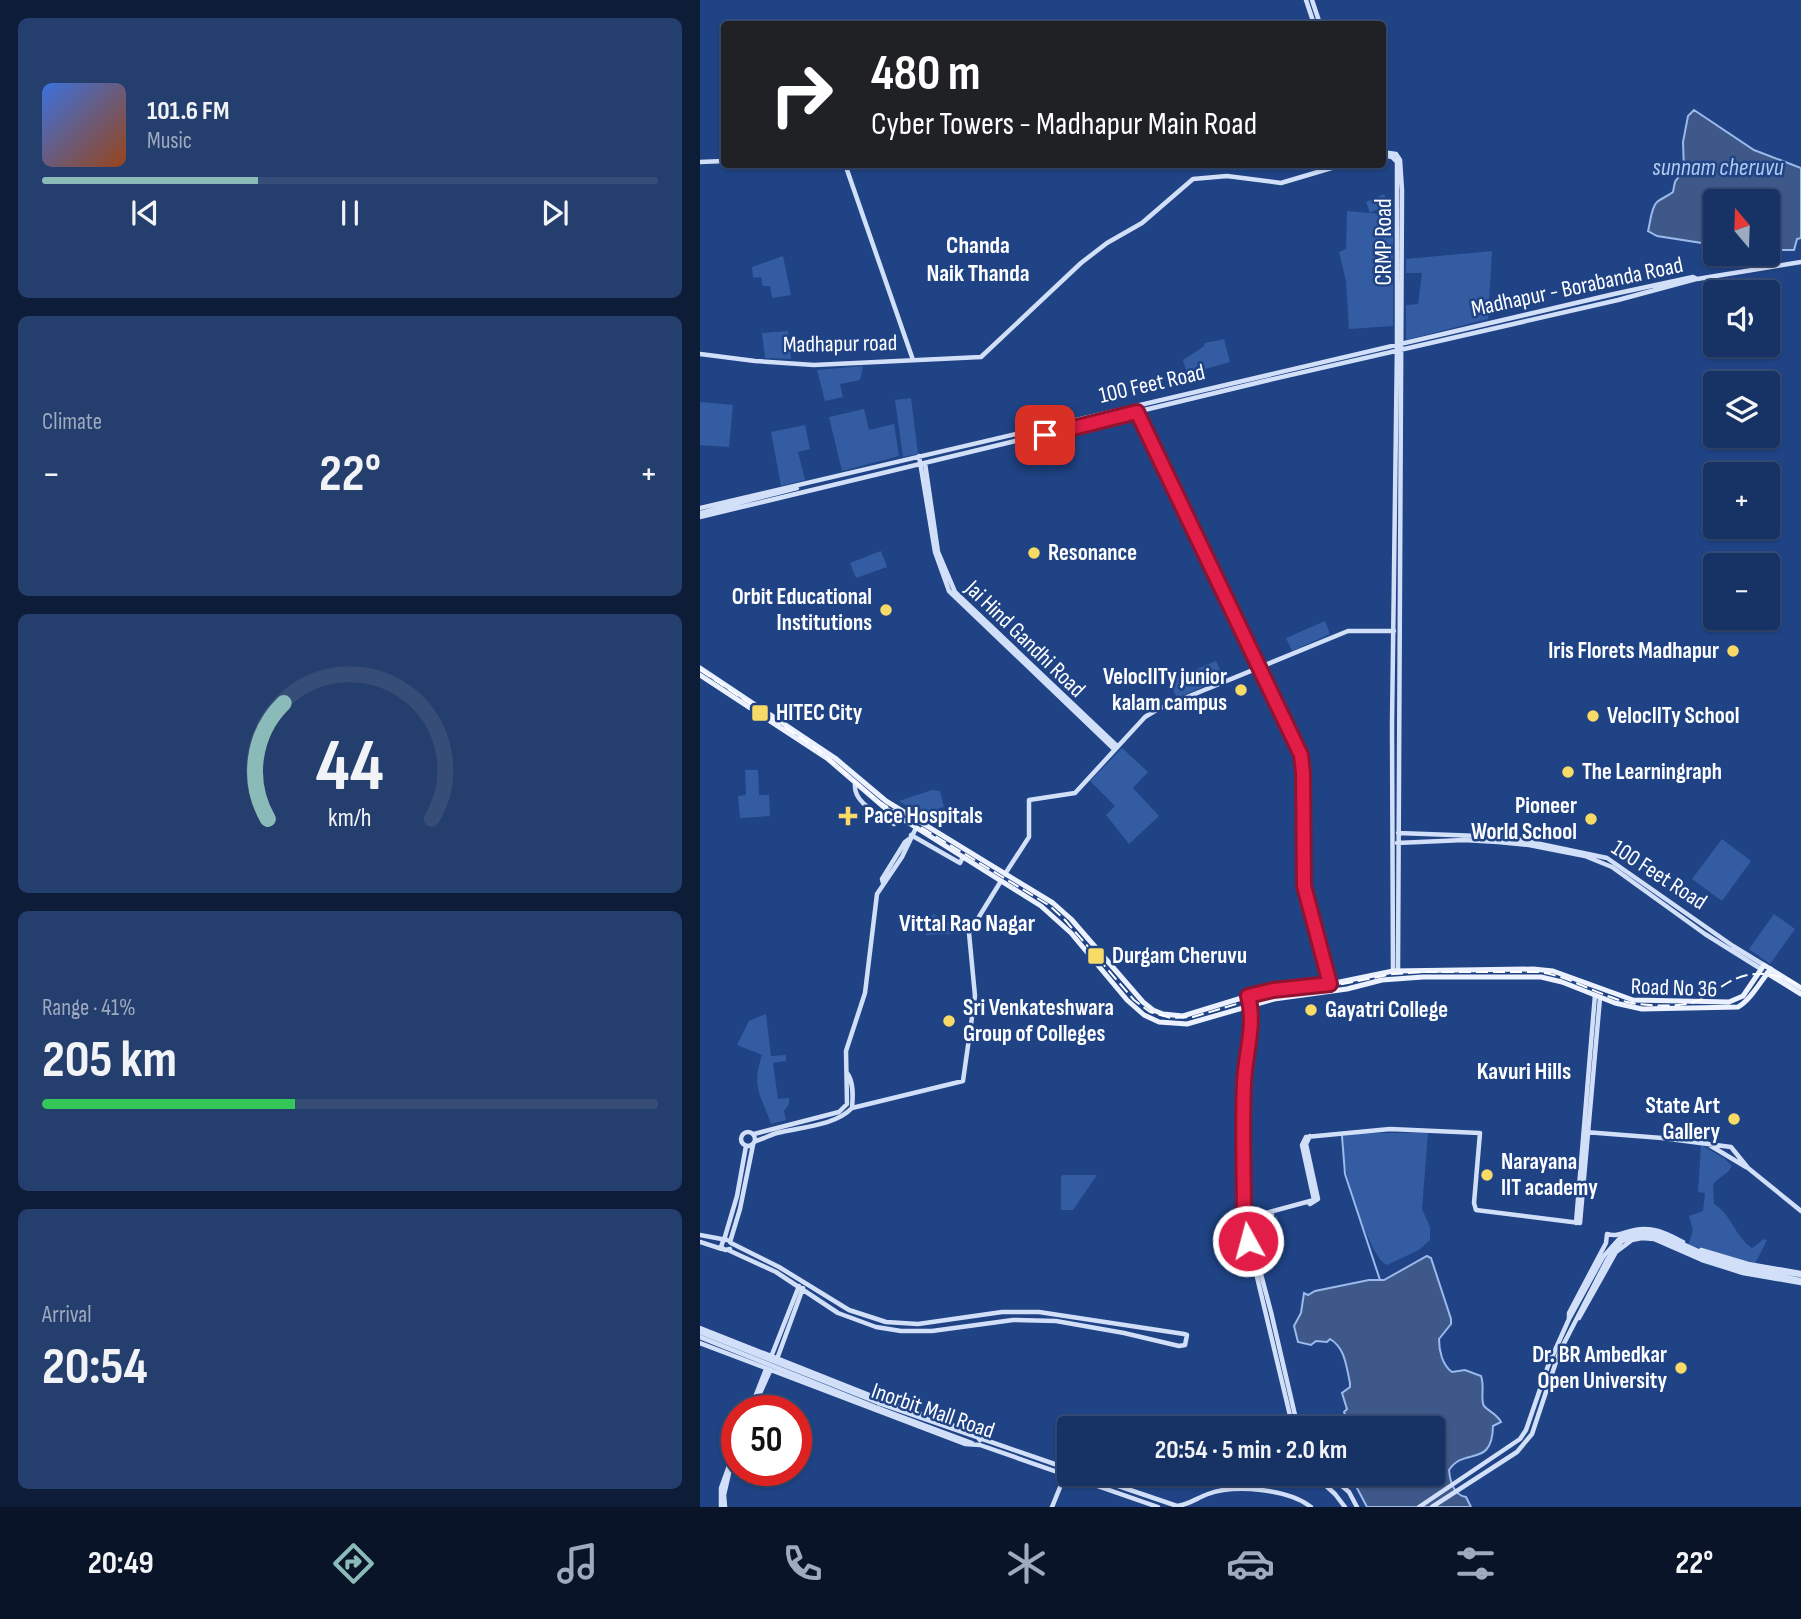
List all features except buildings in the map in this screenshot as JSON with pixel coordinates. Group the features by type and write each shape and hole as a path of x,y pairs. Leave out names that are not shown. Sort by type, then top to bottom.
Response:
{"main road":[{"path":"1306,0 1313,21"},
{"path":"1312,0 1319,21"},
{"name":"CRMP Road","path":"1386,154 1395,154 1400,160 1400,347"},
{"path":"700,162 721,160"},
{"path":"846,168 913,360"},
{"name":"Madhapur road","path":"700,354 814,366 981,357 1081,263 1142,223 1193,179 1227,176 1281,183 1332,168"},
{"name":"Madhapur - Borabanda Road","path":"1400,347 1693,277 1695,280 1801,262"},
{"path":"1396,833 1394,631 1400,347"},
{"path":"1395,971 1400,347"},
{"name":"100 Feet Road","path":"700,508 1400,347"},
{"name":"100 Feet Road","path":"700,515 923,464 1210,392"},
{"path":"1137,412 1303,762 1304,886 1330,984"},
{"name":"Jai Hind Gandhi Road","path":"919,456 923,464 938,552 955,592 1116,748"},
{"path":"875,466 877,474"},
{"path":"700,515 817,480"},
{"path":"1005,874 1029,837 1030,800 1075,793 1145,717 1158,709 1348,631 1394,631"},
{"path":"700,668 835,758 874,797"},
{"path":"700,675 797,737 883,803"},
{"path":"855,784 855,793 859,799 894,824"},
{"name":"Road No 36","path":"883,803 1059,908 1153,1010 1166,1015 1183,1016 1250,996 1395,971 1553,971 1633,1000 1712,1003 1736,1001 1744,996 1763,967"},
{"name":"Road No 36","path":"883,803 961,860 1001,881 1059,920 1127,1000 1150,1018 1164,1023 1187,1024 1274,999 1423,977 1541,977 1629,1006 1651,1009 1738,1007 1749,999 1769,971"},
{"path":"746,1146 741,1140 743,1134 754,1134 840,1115 847,1104 846,1051 864,997 876,902 882,879 916,828"},
{"name":"100 Feet Road","path":"1396,833 1507,837 1607,858 1704,933 1763,967"},
{"path":"910,837 961,860"},
{"path":"929,845 933,839"},
{"name":"100 Feet Road","path":"1395,843 1464,840 1529,845 1585,856 1604,863 1640,884"},
{"path":"746,1146 772,1134 840,1115 852,1108 963,1081 975,996 969,933 1001,881"},
{"path":"1763,967 1801,994"},
{"path":"1769,971 1801,988"},
{"path":"1250,996 1253,1048 1245,1082 1247,1220 1271,1312 1293,1416"},
{"path":"1247,1220 1314,1200 1302,1145 1304,1139 1340,1133 1407,1129 1480,1133 1474,1203 1476,1210 1578,1223 1598,997"},
{"path":"1651,1009 1652,1002"},
{"path":"847,1073 850,1078 852,1108"},
{"path":"1587,1132 1731,1147 1748,1168"},
{"path":"725,1249 721,1245 727,1242 740,1209 755,1143 754,1134"},
{"path":"1250,1236 1254,1231 1253,1222 1256,1219 1316,1202 1318,1199 1306,1144 1310,1136"},
{"path":"1705,1143 1748,1168 1801,1211"},
{"path":"725,1249 746,1146"},
{"path":"1247,1220 1292,1416"},
{"path":"1569,1319 1569,1313 1603,1250 1607,1234 1619,1236 1649,1228 1712,1254 1801,1277"},
{"path":"1419,1507 1520,1439 1526,1430 1548,1366 1569,1319 1608,1250 1620,1238 1639,1231 1658,1233 1707,1255 1747,1267 1801,1277"},
{"path":"700,1235 727,1242 779,1266 802,1285 838,1313 901,1331 932,1331 1013,1320 1056,1321 1107,1327 1184,1334 1187,1335 1188,1341 1179,1346 1107,1327 1064,1314 1002,1312 931,1323 886,1322 866,1317 831,1301 802,1285 776,1272 725,1249 700,1242"},
{"path":"1432,1507 1526,1443 1532,1434 1559,1353 1614,1248 1622,1241 1640,1235 1657,1236 1691,1252 1747,1270 1801,1277"},
{"path":"1607,1238 1628,1242"},
{"path":"1577,1319 1616,1252 1628,1242 1642,1238 1654,1239 1723,1267 1801,1277"},
{"path":"774,1358 802,1285"},
{"path":"931,1323 932,1331"},
{"path":"700,1332 878,1406 980,1442"},
{"name":"Inorbit Mall Road","path":"700,1332 719,1336 974,1433 980,1442 1057,1472"},
{"path":"713,1348 719,1336"},
{"name":"Inorbit Mall Road","path":"700,1343 965,1444 980,1442 1057,1465"},
{"path":"758,1395 768,1370"},
{"path":"844,1398 848,1387"},
{"path":"722,1486 723,1507"},
{"path":"723,1507 726,1486"},
{"path":"1052,1507 1061,1486"},
{"name":"Inorbit Mall Road","path":"1097,1486 1158,1507"},
{"path":"1117,1486 1177,1507 1210,1493 1254,1489 1295,1498 1311,1507"},
{"path":"1326,1486 1345,1507"},
{"path":"1342,1486 1349,1492 1357,1507"}],"shaded area":[{"path":"1384,194 1388,204 1370,213 1366,202"},
{"path":"1347,211 1393,215 1393,326 1349,329 1346,281 1339,252 1346,249"},
{"path":"1492,251 1488,319 1406,340 1406,305 1418,304 1422,273 1406,273 1406,259"},
{"path":"783,256 791,295 772,298 770,286 763,286 761,277 753,278 752,267"},
{"path":"788,331 791,359 765,358 762,333"},
{"path":"1224,339 1230,362 1187,374 1183,360 1205,343"},
{"path":"863,366 860,380 840,384 843,397 825,401 817,370"},
{"path":"911,398 918,454 903,457 895,400"},
{"path":"700,402 733,405 729,447 700,445"},
{"path":"864,409 869,430 894,424 899,456 842,471 829,417"},
{"path":"805,425 810,449 798,452 805,480 781,486 771,432"},
{"path":"881,551 887,567 856,578 850,563"},
{"path":"1325,621 1330,634 1292,651 1286,638"},
{"path":"1216,661 1224,678 1177,698 1168,681"},
{"path":"1122,748 1148,772 1133,788 1159,816 1129,844 1106,815 1115,806 1090,781"},
{"path":"745,770 758,770 759,795 769,795 770,816 740,818 738,796 746,795"},
{"path":"932,790 940,791 944,807 931,811 934,817 930,821 899,801"},
{"path":"1722,839 1751,861 1722,901 1692,879"},
{"path":"933,914 964,930 963,933 926,935"},
{"path":"1774,914 1795,929 1770,964 1749,949"},
{"path":"766,1014 771,1056 786,1055 786,1061 773,1063 778,1099 789,1098 789,1104 784,1111 786,1120 771,1124 757,1083 762,1055 737,1045 749,1021"},
{"path":"1363,1133 1428,1133 1422,1209 1430,1227 1430,1240 1419,1250 1387,1265 1381,1260 1368,1237 1346,1170 1343,1136"},
{"path":"1701,1145 1724,1158 1732,1166 1713,1184 1714,1204 1752,1248 1764,1239 1767,1240 1755,1264 1688,1245 1693,1230 1689,1216 1703,1211 1705,1193 1698,1192"},
{"path":"1063,1175 1097,1175 1073,1210 1061,1210"},
{"path":"1277,1216 1282,1235 1274,1238 1277,1253 1264,1256 1256,1221"}],"water":[{"name":"sunnam cheruvu","path":"1694,110 1754,150 1801,168 1801,238 1797,239 1794,250 1780,250 1780,189 1703,189 1703,243 1657,236 1648,231 1655,204 1673,192 1675,182 1684,169 1683,142 1688,116"},
{"path":"1427,1256 1431,1258 1451,1319 1451,1324 1439,1339 1443,1361 1452,1372 1465,1370 1481,1376 1484,1406 1501,1422 1493,1426 1488,1448 1477,1455 1462,1459 1449,1470 1453,1487 1466,1497 1471,1507 1367,1507 1355,1486 1445,1486 1445,1416 1346,1416 1344,1412 1347,1409 1342,1393 1350,1387 1350,1383 1339,1347 1330,1339 1327,1342 1316,1341 1311,1345 1298,1342 1294,1326 1301,1313 1304,1293 1308,1295 1315,1291 1369,1280 1384,1280"}],"waterway":[{"path":"1342,1136 1345,1174 1380,1280"}],"railway":[{"path":"700,670 816,748 878,801 1050,906 1134,1000 1150,1012 1171,1018 1193,1017 1270,994 1393,974 1426,972 1539,972 1569,980 1616,999 1651,1005 1692,1003 1747,975 1775,975 1801,987"}],"place":[{"name":"Resonance","path":"1034,553"},
{"name":"Orbit Educational Institutions","path":"886,610"},
{"name":"Iris Florets Madhapur","path":"1733,651"},
{"name":"VelocIITy junior kalam campus","path":"1241,690"},
{"name":"HITEC City","path":"760,713"},
{"name":"VelocIITy School","path":"1593,716"},
{"name":"The Learningraph","path":"1568,772"},
{"name":"Pace Hospitals","path":"848,816"},
{"name":"Pioneer World School","path":"1591,819"},
{"name":"Durgam Cheruvu","path":"1096,956"},
{"name":"Gayatri College","path":"1311,1010"},
{"name":"Sri Venkateshwara Group of Colleges","path":"949,1021"},
{"name":"State Art Gallery","path":"1734,1119"},
{"name":"Narayana IIT academy","path":"1487,1175"},
{"name":"Dr. BR Ambedkar Open University","path":"1681,1368"}],"district":[{"name":"Chanda Naik Thanda","path":"978,259"},
{"name":"Vittal Rao Nagar","path":"967,923"},
{"name":"Kavuri Hills","path":"1524,1071"}],"route":[{"path":"1045,435 1137,412 1302,758 1304,886 1330,984 1273,990 1248,996 1250,1032 1244,1082 1244,1218 1248,1241"}]}
